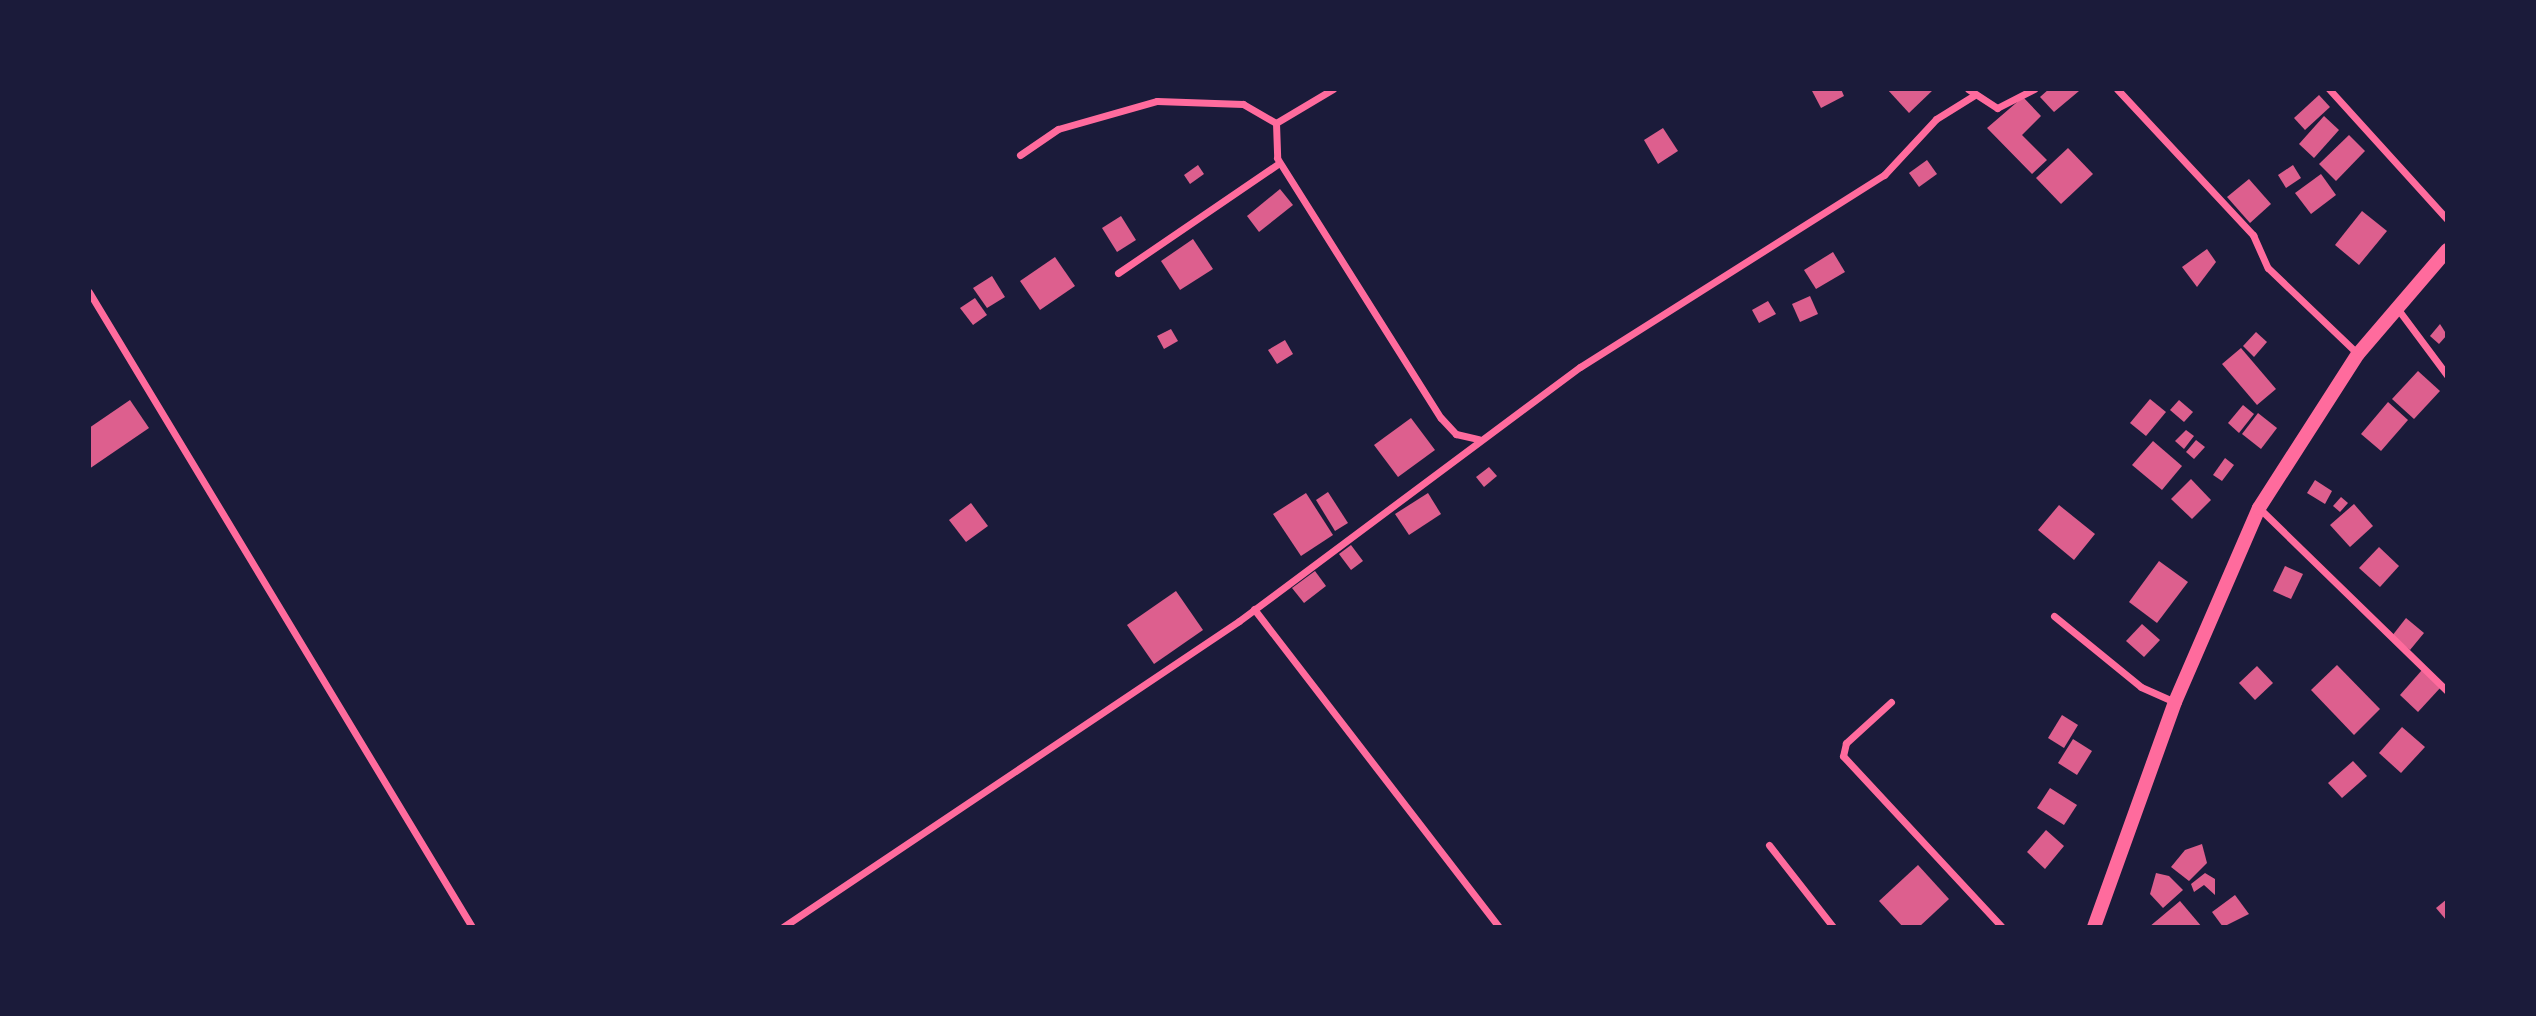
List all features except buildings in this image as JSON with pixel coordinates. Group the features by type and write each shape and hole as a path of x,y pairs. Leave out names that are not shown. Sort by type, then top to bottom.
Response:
{"main road":[{"path":"2094,927 2175,702 2259,508 2358,354 2447,250"}],"street":[{"path":"1332,89 1276,123 1272,140 1279,163 1441,418 1456,434 1479,439"},
{"path":"783,927 1254,609 1479,439 1635,331 1872,184 1936,119 1970,92 1997,108 2034,89"},
{"path":"2117,89 2250,232 2268,268 2358,354"},
{"path":"2329,89 2447,219"},
{"path":"1020,155 1058,128 1157,101 1243,104 1276,123"},
{"path":"1118,273 1279,163"},
{"path":"89,292 472,927"},
{"path":"2397,308 2447,375"},
{"path":"2259,508 2447,691"},
{"path":"1254,609 1499,927"},
{"path":"2053,616 2141,687 2175,702"},
{"path":"1891,702 1846,743 1843,756 2002,927"},
{"path":"1769,845 1833,927"}]}
